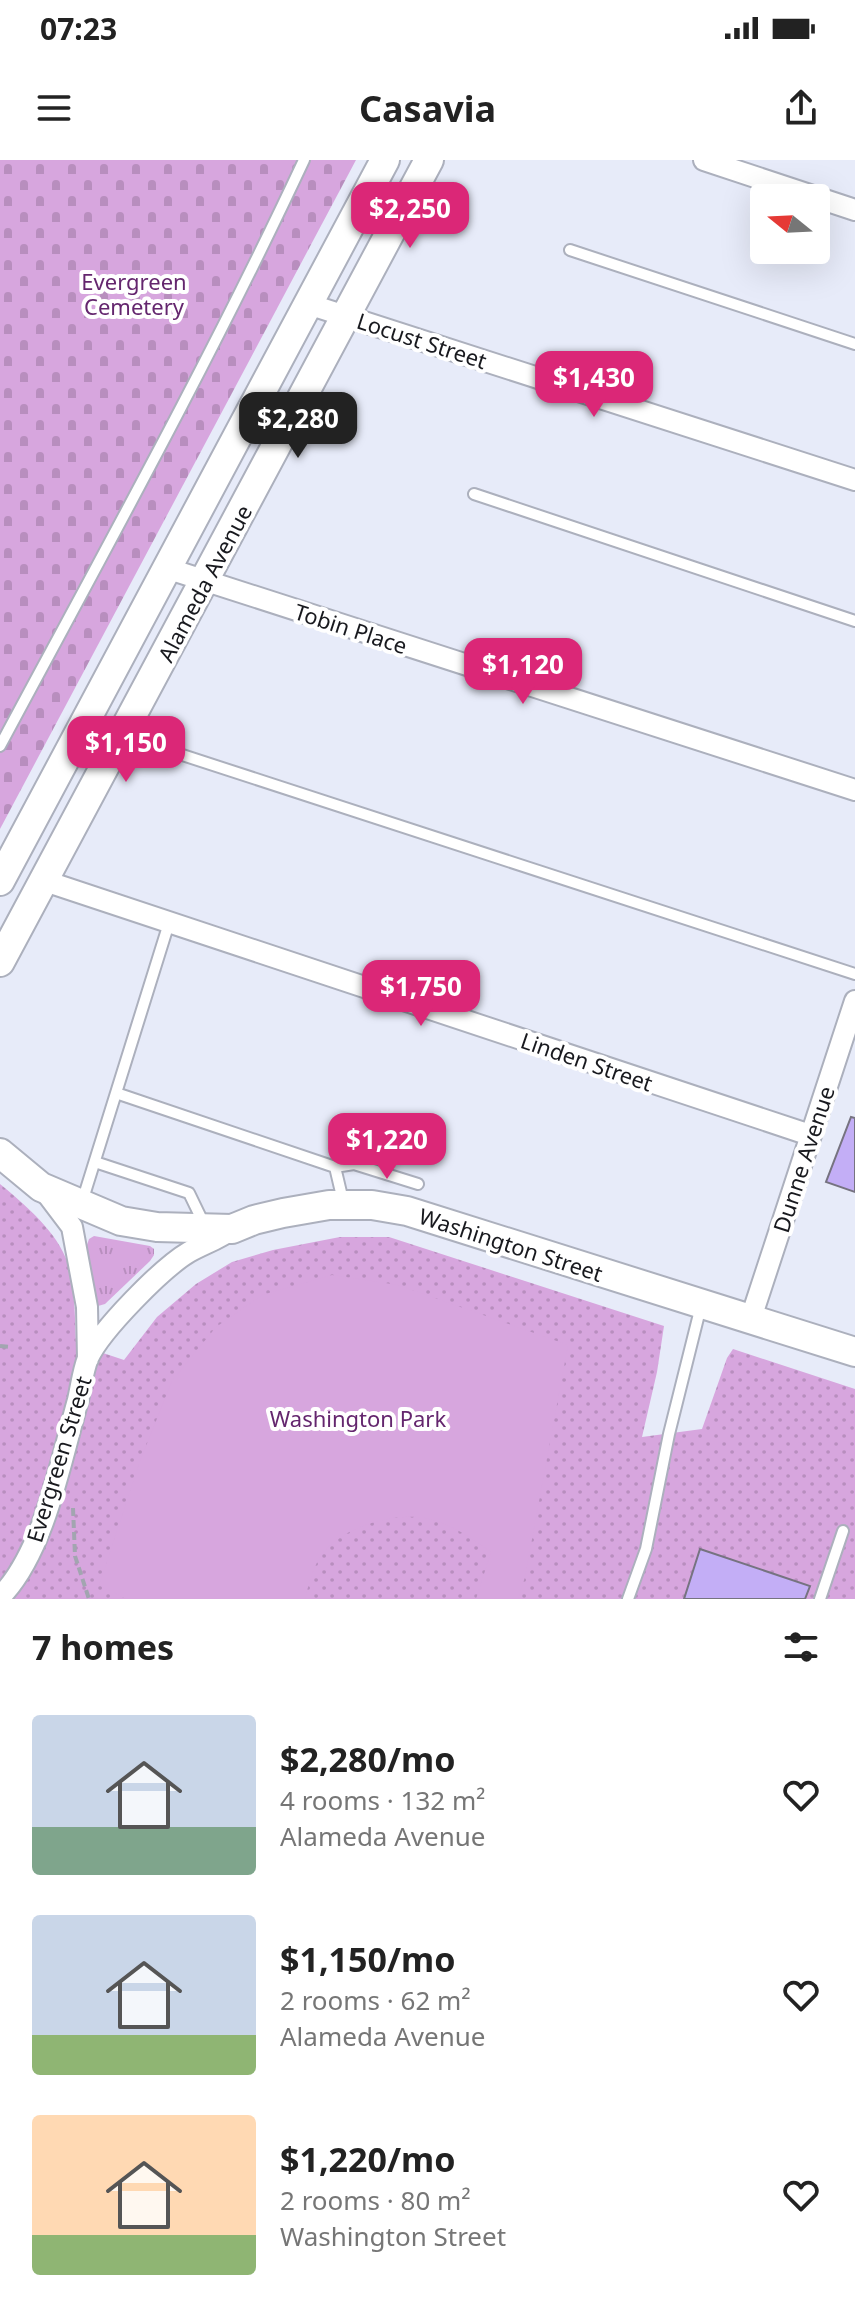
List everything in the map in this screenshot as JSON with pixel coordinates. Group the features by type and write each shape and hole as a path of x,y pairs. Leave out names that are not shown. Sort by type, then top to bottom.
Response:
{"main road":[{"name":"Alameda Avenue","path":"0,881 385,160"},
{"name":"Alameda Avenue","path":"0,962 429,160"},
{"name":"Washington Street","path":"0,1153 41,1187 121,1221 157,1227 219,1228 329,1205 372,1205 407,1211 855,1352"}],"street":[{"path":"704,160 855,210"},
{"name":"Locust Street","path":"308,304 855,480"},
{"name":"Tobin Place","path":"166,568 855,790"},
{"name":"Linden Street","path":"45,881 810,1135"},
{"name":"Dunne Avenue","path":"751,1318 855,1001"},
{"name":"Evergreen Street","path":"0,1597 13,1585 35,1543 88,1359 87,1307 72,1227 41,1187"},
{"name":"Evergreen Street","path":"88,1359 115,1321 150,1285 187,1253 224,1235 219,1228"}],"lane":[{"path":"0,746 207,359 304,160"},
{"path":"570,250 855,344"},
{"path":"474,494 855,621"},
{"path":"123,735 855,974"},
{"path":"81,1204 169,923"},
{"path":"116,1093 335,1167 354,1164 418,1184"},
{"path":"95,1162 189,1193 219,1228"},
{"path":"335,1167 344,1205"},
{"path":"628,1599 646,1549 669,1434 701,1304"},
{"path":"820,1599 843,1531"}],"path":[{"path":"0,1346 10,1347"},
{"path":"73,1501 75,1556 89,1599"}],"green space":[{"name":"Evergreen Cemetery","path":"0,160 356,160 0,829"},
{"name":"Washington Park","path":"0,1184 39,1220 63,1252 72,1284 76,1344 124,1360 157,1317 196,1284 232,1262 273,1250 340,1237 389,1237 664,1326 642,1437 702,1429 733,1349 855,1389 855,1599 0,1599"},
{"path":"94,1236 154,1249 150,1261 105,1304 98,1306 93,1302 87,1245"},
{"path":"332,1275 398,1285 568,1345 525,1577 518,1599 476,1599 491,1552 451,1527 434,1520 413,1517 370,1524 332,1544 317,1563 305,1599 126,1599 99,1585 140,1461 172,1381 216,1327 262,1295"}],"building":[{"path":"851,1117 855,1118 855,1192 826,1182"},
{"path":"700,1549 810,1586 805,1599 684,1599"}]}
